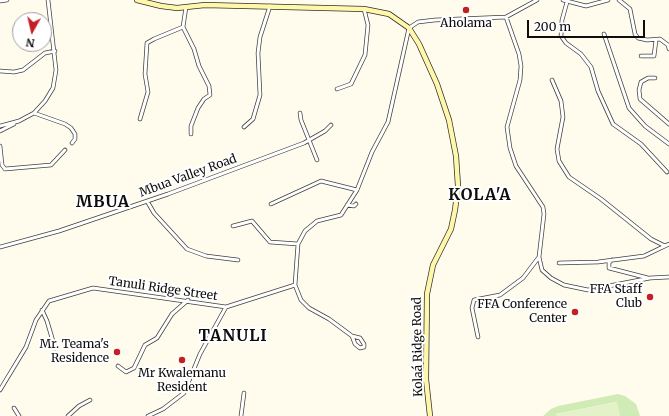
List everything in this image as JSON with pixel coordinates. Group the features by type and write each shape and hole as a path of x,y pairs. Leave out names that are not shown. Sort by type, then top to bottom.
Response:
{"street":[{"path":"0,1 7,0"},
{"path":"0,131 34,113 43,104 53,88 56,70 55,50 48,0"},
{"path":"137,0 161,6 186,7 270,6 364,9 389,14 409,28"},
{"path":"352,336 355,344 360,348 364,347 364,344 360,338 352,336 329,319 309,308 301,300 295,285 298,244 305,231 317,221 341,215 357,190 372,152 388,122 409,28 418,22 435,20 506,17 537,0"},
{"path":"608,0 586,6 565,1 561,36 566,43 582,54 591,67 598,91 613,124 641,144 667,172"},
{"path":"619,0 630,9 635,34 638,38 660,39 668,45 669,49"},
{"path":"244,127 253,119 260,94 258,53 260,37 270,6"},
{"path":"186,7 183,27 209,86 210,95 204,99 198,108 191,126 191,134"},
{"path":"338,89 351,84 365,55 368,25 364,9"},
{"path":"506,17 519,54 521,66 520,80 507,127 510,148 516,166 542,207 544,214 539,257 542,270 551,278 564,285 588,290 650,278 669,277"},
{"path":"140,119 148,92 145,74 148,43 154,38 183,27"},
{"name":"Kolaá Ridge Road","path":"409,28 419,44 437,84 449,120 456,156 457,171 456,198 450,229 433,265 427,294 426,379 430,416"},
{"path":"604,34 629,108 645,126 669,144"},
{"path":"641,56 654,56 656,40"},
{"path":"0,72 14,72 23,70 45,53 55,50"},
{"path":"655,78 648,78 641,82 639,90 640,99 669,124"},
{"path":"552,80 561,101 563,118 557,149 559,162 569,176 601,198 651,239 665,246"},
{"path":"34,113 65,124 71,128 75,134 75,139 72,143"},
{"path":"300,113 308,141 317,160"},
{"path":"0,126 19,121"},
{"name":"Mbua Valley Road","path":"0,247 59,231 147,201 308,141 331,125"},
{"path":"0,146 2,165 5,169 51,165 65,150"},
{"path":"271,204 320,180 340,184 357,190"},
{"path":"147,201 154,213 187,249 206,256 238,260"},
{"path":"347,206 354,206 356,204"},
{"path":"233,226 252,221 270,242 298,244"},
{"path":"559,263 613,260 644,256 669,244"},
{"path":"478,337 472,308 474,300 500,295 523,278 539,257"},
{"path":"613,260 609,263 608,268 650,278"},
{"name":"Tanuli Ridge Street","path":"0,390 26,347 31,330 42,310 49,301 93,288 188,300 226,307 295,285"},
{"path":"118,366 126,372 134,368 145,345 156,338 166,322 179,306 188,300"},
{"path":"148,416 163,409 184,393 200,354 226,307"},
{"path":"42,310 55,348"},
{"path":"241,416 244,393"},
{"path":"68,416 79,406 90,400"},
{"path":"14,408 18,416"}],"green space":[{"path":"618,394 625,396 636,404 640,416 620,416 616,402 556,414 556,416 543,416 551,409 558,406"},
{"path":"617,402 620,416 556,416 556,414"}],"place":[{"name":"Aholama","path":"466,10"},
{"name":"FFA Staff Club","path":"650,297"},
{"name":"FFA Conference Center","path":"575,312"},
{"name":"Mr. Teama's Residence","path":"117,352"},
{"name":"Mr Kwalemanu Resident","path":"182,360"}],"district":[{"name":"KOLA'A","path":"480,195"},
{"name":"MBUA","path":"103,202"},
{"name":"TANULI","path":"233,336"}]}
